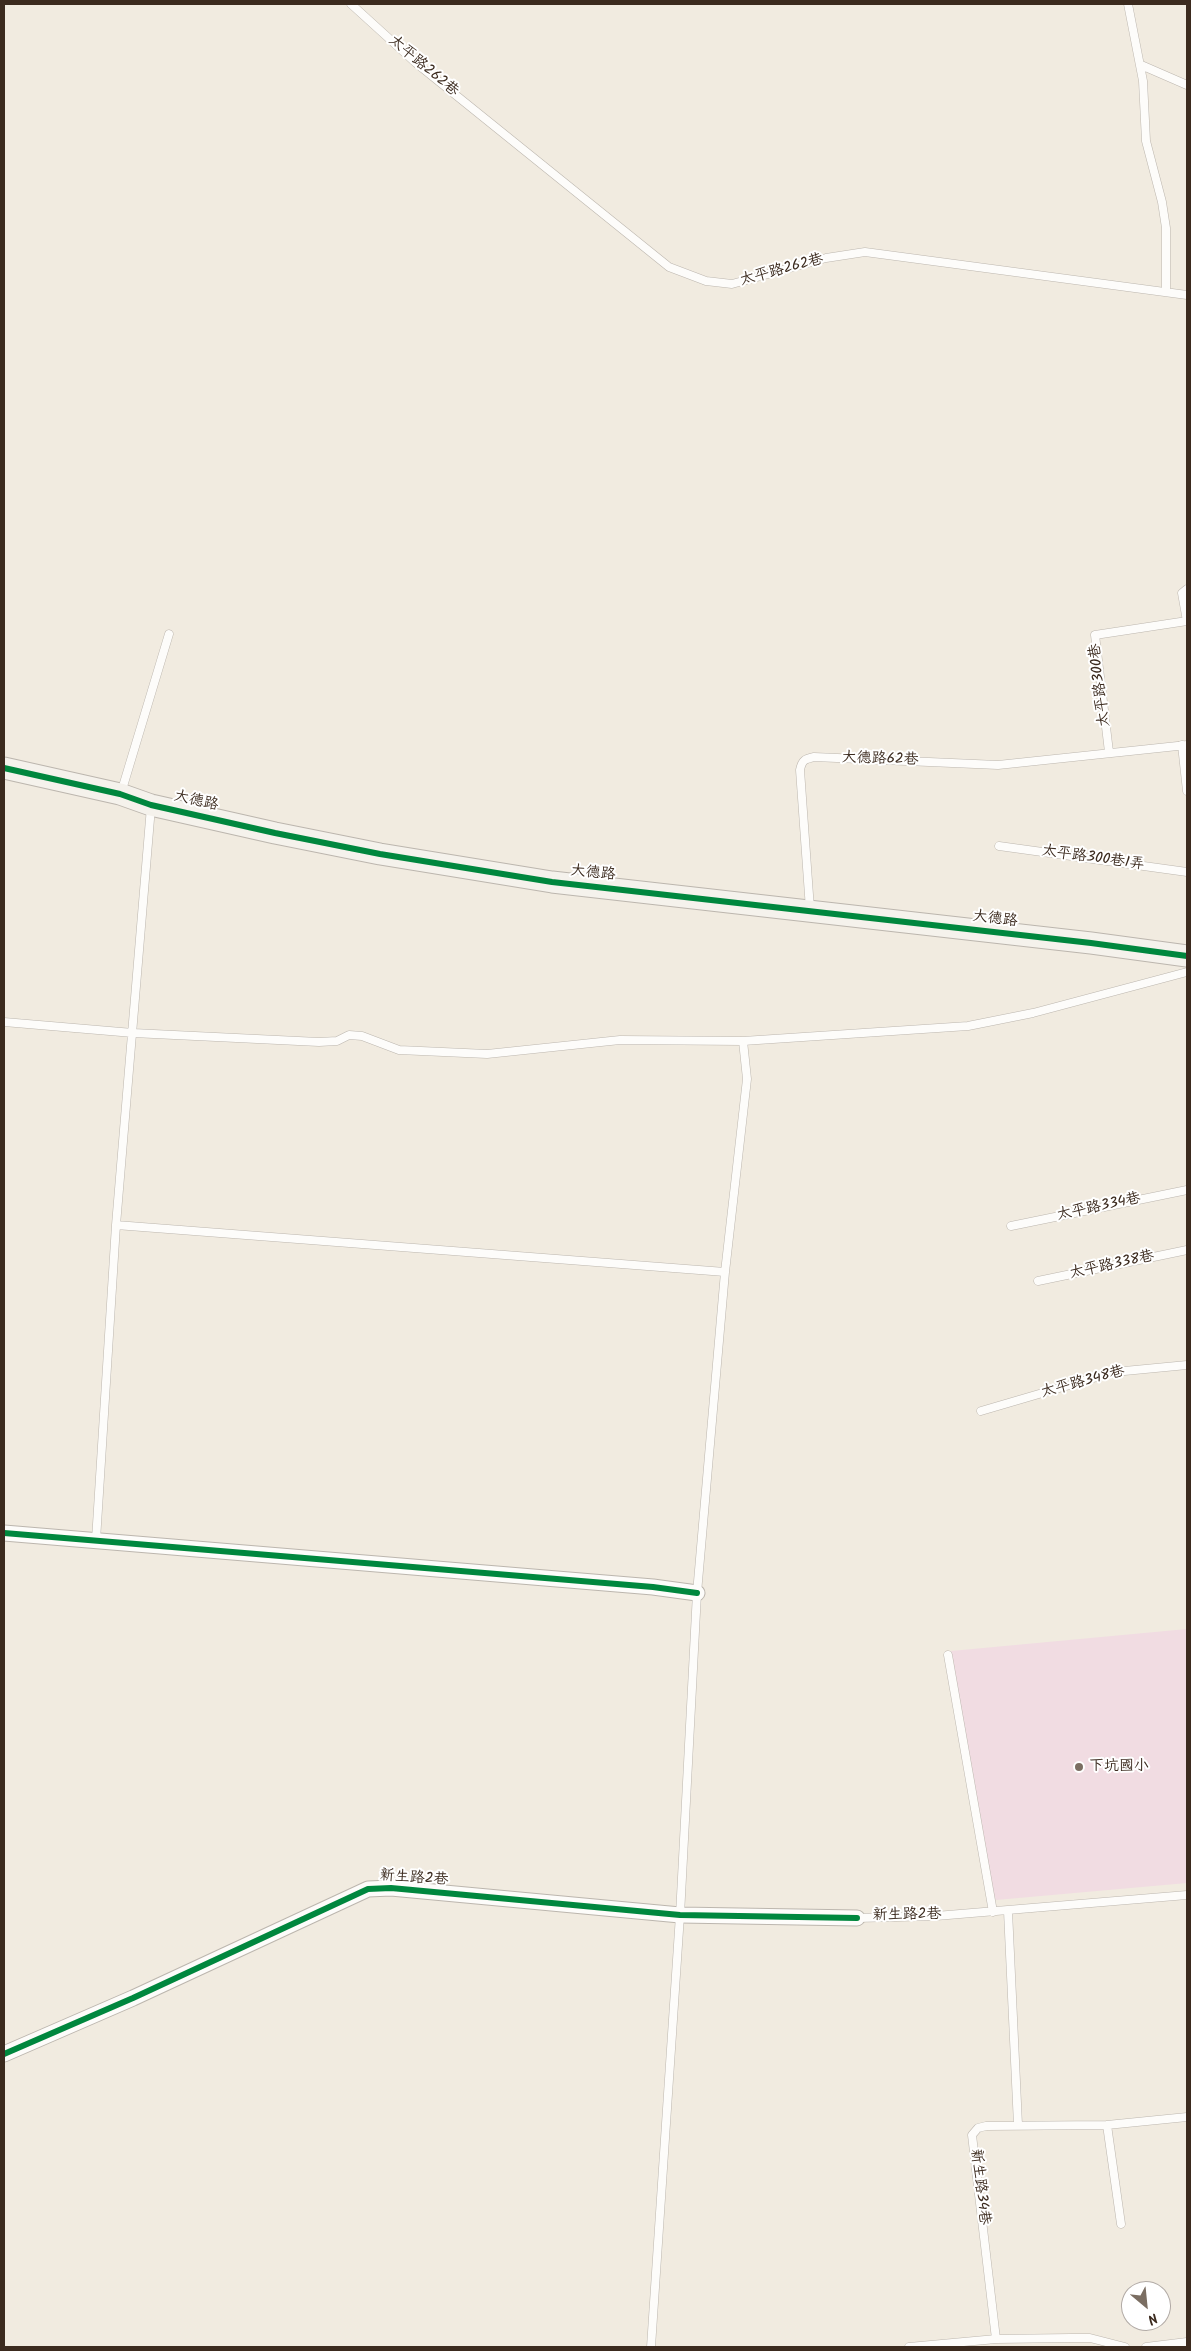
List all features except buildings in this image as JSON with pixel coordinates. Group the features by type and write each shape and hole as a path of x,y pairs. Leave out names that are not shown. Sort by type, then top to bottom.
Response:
{"street":[{"name":"大德路","path":"4,768 120,794 151,805 275,833 370,852 552,882 1187,956"},
{"path":"4,1533 653,1587 697,1593"},
{"name":"新生路2巷","path":"4,2054 133,1998 368,1889 391,1888 680,1915 857,1918"}],"lane":[{"name":"太平路262巷","path":"351,4 416,63 669,267 706,281 732,284 826,258 865,252 1187,295"},
{"path":"1128,4 1140,65 1146,141 1162,202 1166,228 1166,292"},
{"path":"1140,65 1187,84"},
{"name":"太平路300巷","path":"1109,752 1095,635 1187,621 1185,591"},
{"path":"120,794 168,634"},
{"path":"1109,752 1185,745 1187,791"},
{"name":"大德路62巷","path":"810,911 800,770 801,763 806,758 998,765 1109,752"},
{"path":"96,1540 116,1225 151,805"},
{"name":"太平路300巷1弄","path":"999,846 1187,872"},
{"path":"4,1022 133,1033 319,1042 337,1041 349,1035 362,1036 399,1050 487,1054 620,1040 743,1041 968,1026 1033,1013 1187,972"},
{"path":"652,2347 680,1915 697,1593 724,1272 747,1079 743,1041"},
{"name":"太平路334巷","path":"1011,1226 1187,1190"},
{"path":"116,1225 724,1272"},
{"name":"太平路338巷","path":"1038,1282 1187,1250"},
{"name":"太平路348巷","path":"981,1411 1114,1372 1187,1364"},
{"path":"948,1655 993,1912"},
{"name":"新生路2巷","path":"857,1918 936,1916 1187,1896"},
{"path":"1008,1911 1018,2125"},
{"name":"新生路34巷","path":"996,2339 972,2135 978,2128 1018,2125 1107,2126 1187,2117"},
{"path":"1107,2126 1121,2224"},
{"path":"909,2347 996,2339 1090,2338 1125,2347"},
{"path":"1146,2347 1187,2342"}],"shaded area":[{"name":"下坑國小","path":"1187,1629 1187,1883 996,1900 991,1891 951,1651"}],"cycle path":[{"path":"4,768 120,794 151,805 275,833 380,854 552,882 1091,943 1187,956"},
{"path":"4,1533 653,1587 697,1593"},
{"path":"4,2054 133,1998 368,1889 391,1888 680,1915 857,1918"}],"place":[{"name":"下坑國小","path":"1079,1767"}]}
